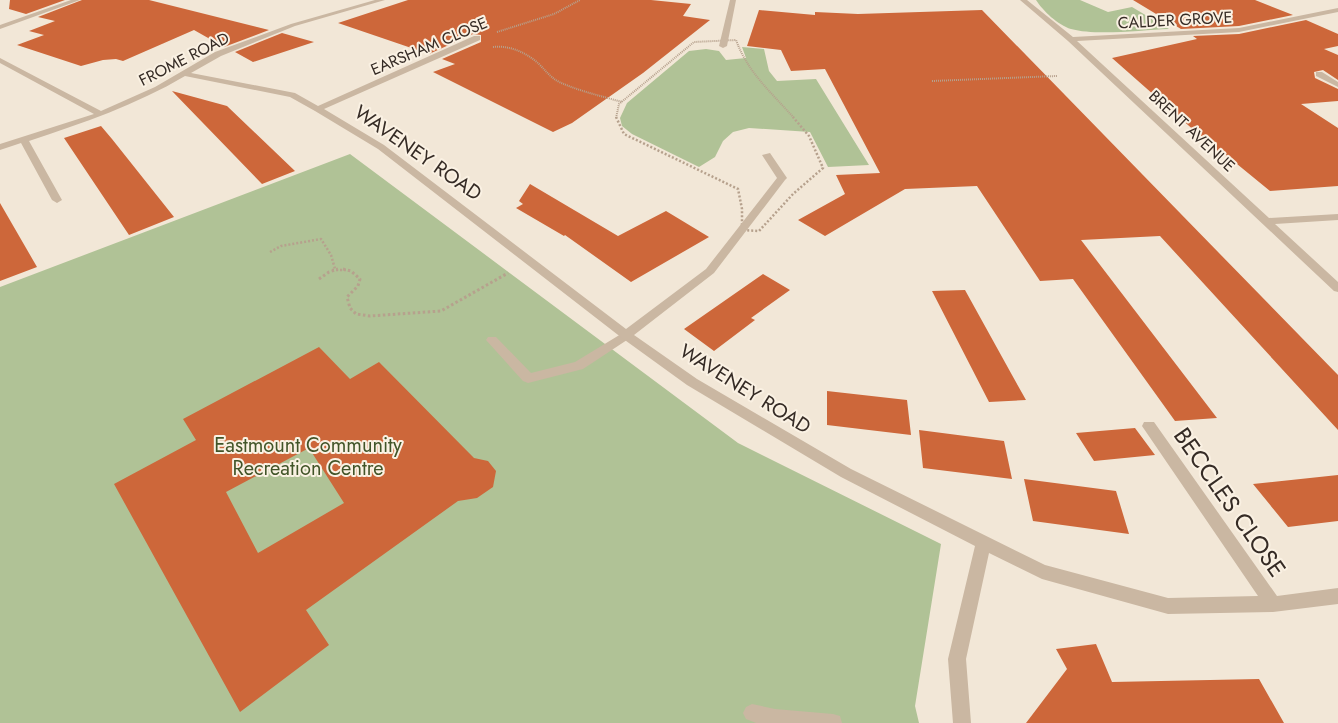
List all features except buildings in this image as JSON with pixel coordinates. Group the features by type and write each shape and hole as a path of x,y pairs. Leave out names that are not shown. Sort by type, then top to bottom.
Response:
{"street":[{"path":"0,27 77,0"},
{"name":"FROME ROAD","path":"0,147 101,114 158,89 218,54 285,28 382,0"},
{"path":"724,43 733,0"},
{"name":"BRENT AVENUE","path":"1023,0 1071,39 1338,288"},
{"name":"CALDER GROVE","path":"1071,39 1175,35 1238,30 1338,10"},
{"name":"EARSHAM CLOSE","path":"318,109 477,38"},
{"path":"0,60 101,114"},
{"name":"WAVENEY ROAD","path":"185,74 292,95 318,109 381,146 626,335 692,382 838,468 983,544 1042,572 1168,606 1273,604 1338,596"},
{"path":"1319,74 1338,85"},
{"path":"24,140 57,200"},
{"path":"492,340 528,378 579,366 626,335 710,271 782,178 768,155"},
{"path":"1268,221 1338,217"},
{"name":"BECCLES CLOSE","path":"1149,426 1273,604"},
{"path":"962,723 958,659 983,544"},
{"path":"752,712 775,718 833,723"}],"path":[{"name":"EARSHAM CLOSE","path":"477,38 554,14 580,0"},
{"path":"736,40 742,60 768,92 802,128 815,148 823,168 793,194 758,231 742,230 742,209 738,190 624,134 616,125 614,114 622,102 694,42 724,43 736,40"},
{"path":"493,47 502,46 527,55 539,64 548,76 580,89 622,102"},
{"path":"932,81 1057,76"},
{"path":"270,252 288,244 321,239 324,241 329,255 334,261 335,269"},
{"path":"319,279 324,274 335,269 346,269 360,279 358,286 347,297 350,308 356,314 370,316 441,311 508,273"}],"green space":[{"path":"1036,0 1080,0 1108,12 1132,7 1169,29 1093,32 1071,29 1051,17"},
{"path":"742,47 764,49 769,71 777,81 816,79 869,165 828,167 810,132 749,128 733,132 723,141 715,157 699,167 632,134 622,126 620,118 627,103 689,51 706,49 719,51 726,60 746,58"},
{"name":"Eastmount Community Recreation Centre","path":"350,154 738,443 941,544 915,706 919,723 0,723 0,287"}]}
